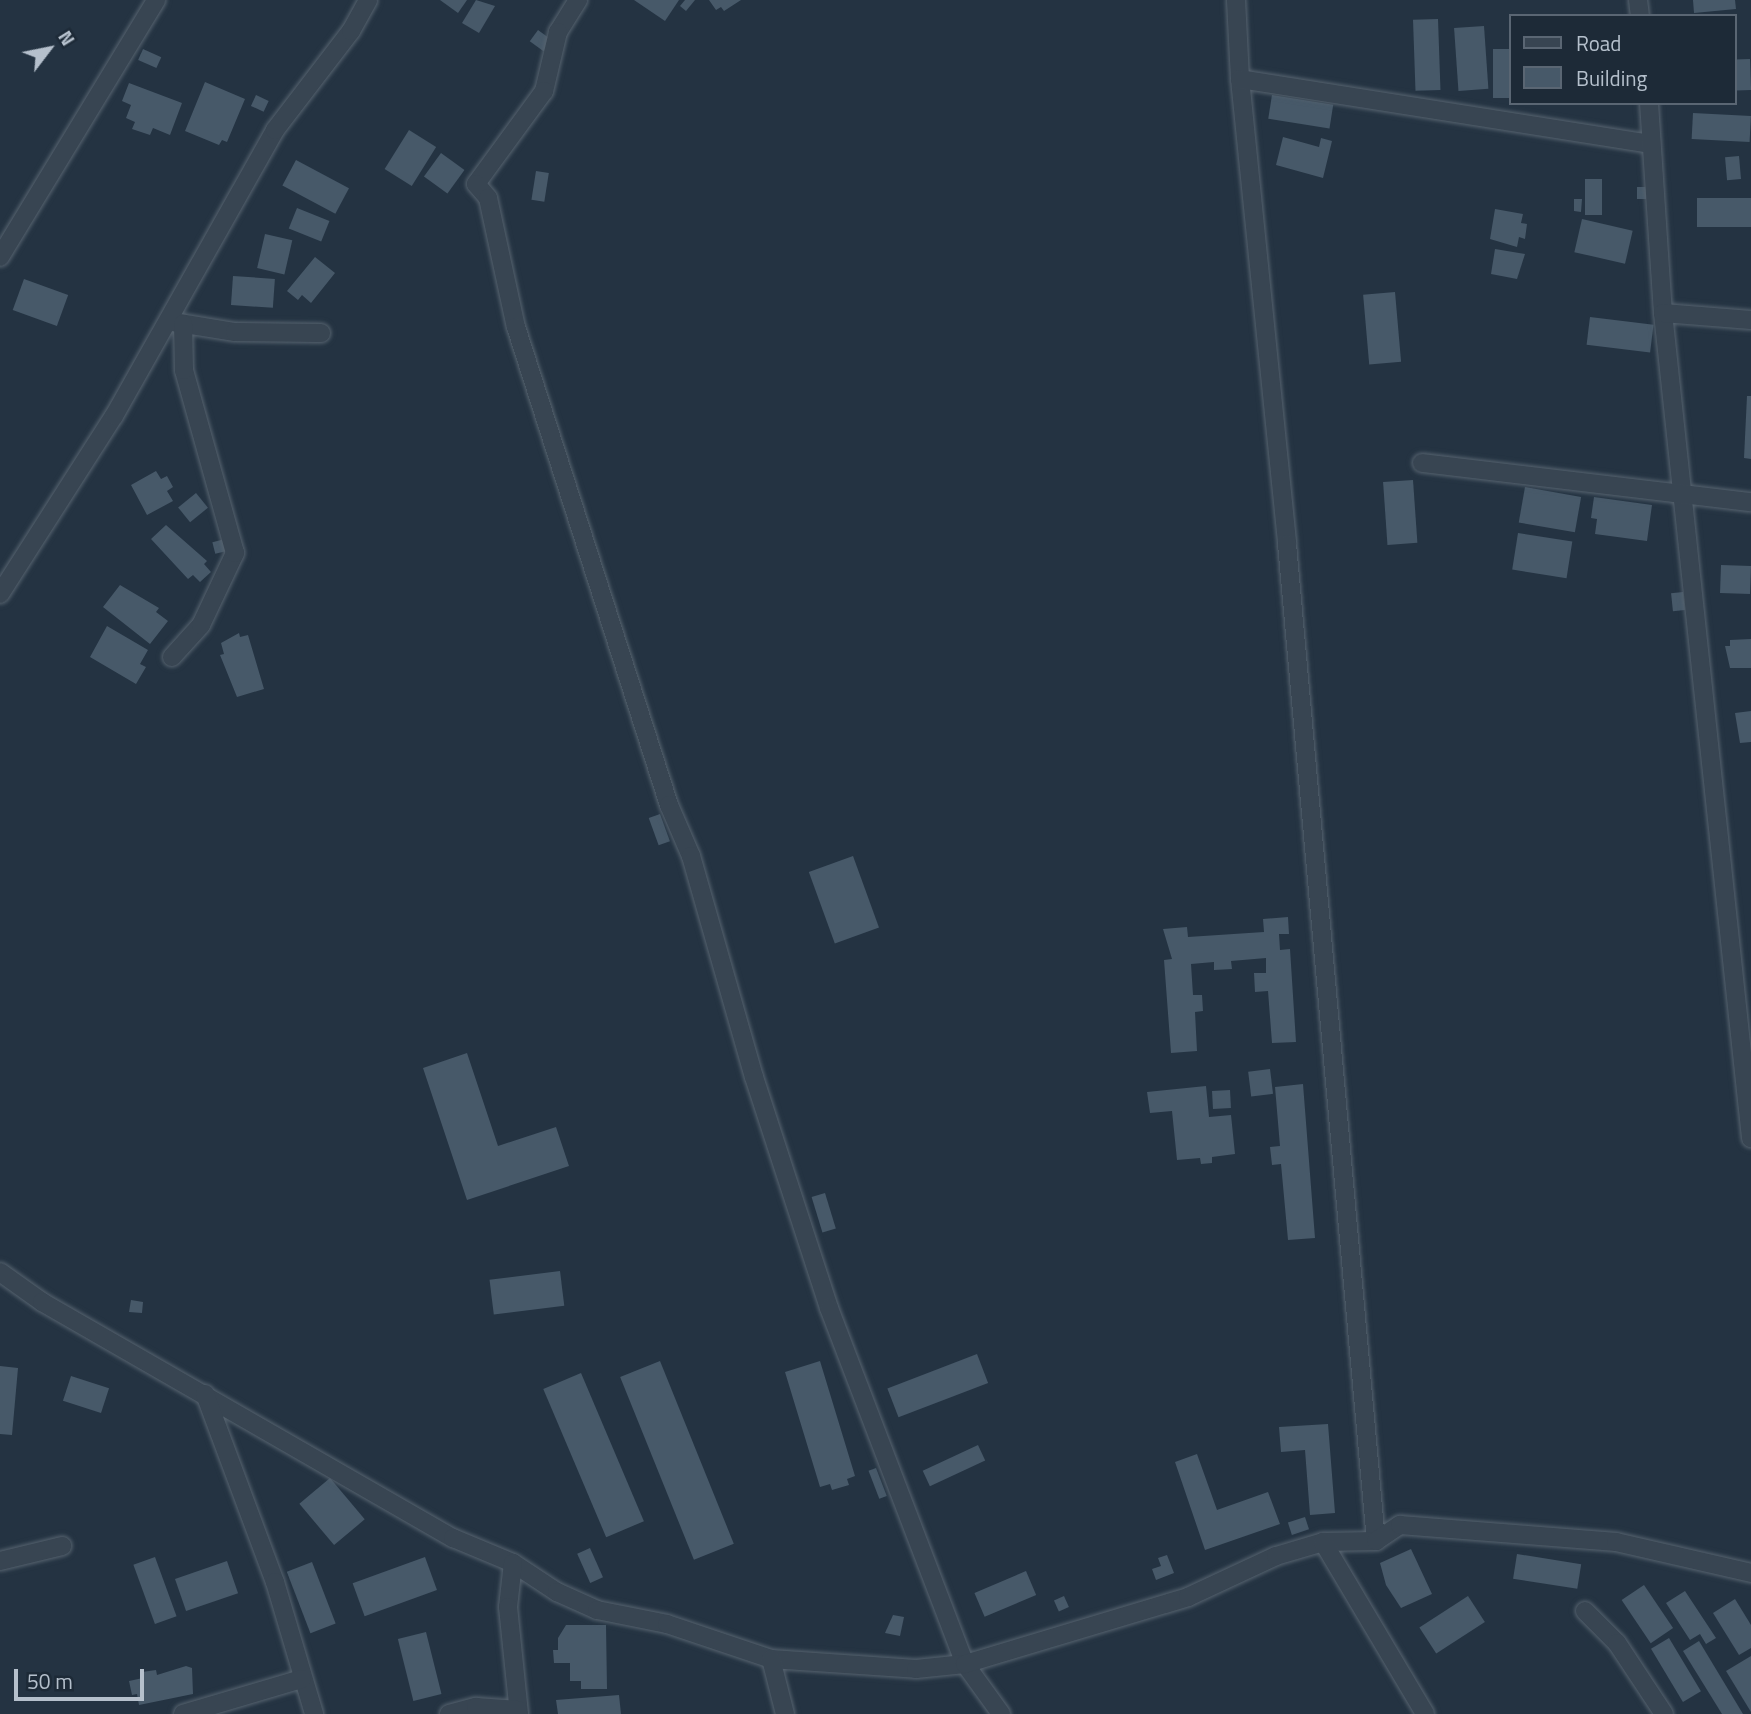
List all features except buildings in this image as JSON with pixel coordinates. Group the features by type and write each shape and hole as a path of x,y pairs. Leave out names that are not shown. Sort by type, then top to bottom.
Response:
{"street":[{"path":"0,257 156,0"},
{"path":"0,594 175,322 275,130 351,31 368,0"},
{"path":"578,0 558,32 544,91 476,184 488,198 516,327 669,805 691,856 754,1077 829,1308 965,1664 1001,1714"},
{"path":"1236,0 1240,79 1287,544 1376,1541"},
{"path":"1240,79 1547,124 1649,144"},
{"path":"1649,105 1649,144 1663,313 1751,1138"},
{"path":"1663,313 1751,320"},
{"path":"175,322 235,331 321,333"},
{"path":"172,657 201,625 235,552 184,370 175,322"},
{"path":"1422,463 1751,502"},
{"path":"0,1272 42,1302 453,1538 513,1563 557,1592 597,1609 667,1624 771,1659 916,1669 965,1664 1188,1597 1276,1556 1324,1542 1376,1541 1400,1525 1476,1528 1616,1542 1751,1573"},
{"path":"205,1394 275,1582 314,1714"},
{"path":"1324,1542 1425,1714"},
{"path":"0,1561 62,1546"},
{"path":"449,1714 476,1707 518,1712 508,1607 513,1563"},
{"path":"1585,1611 1617,1643 1664,1714"},
{"path":"771,1659 785,1714"},
{"path":"183,1714 302,1679"}]}
